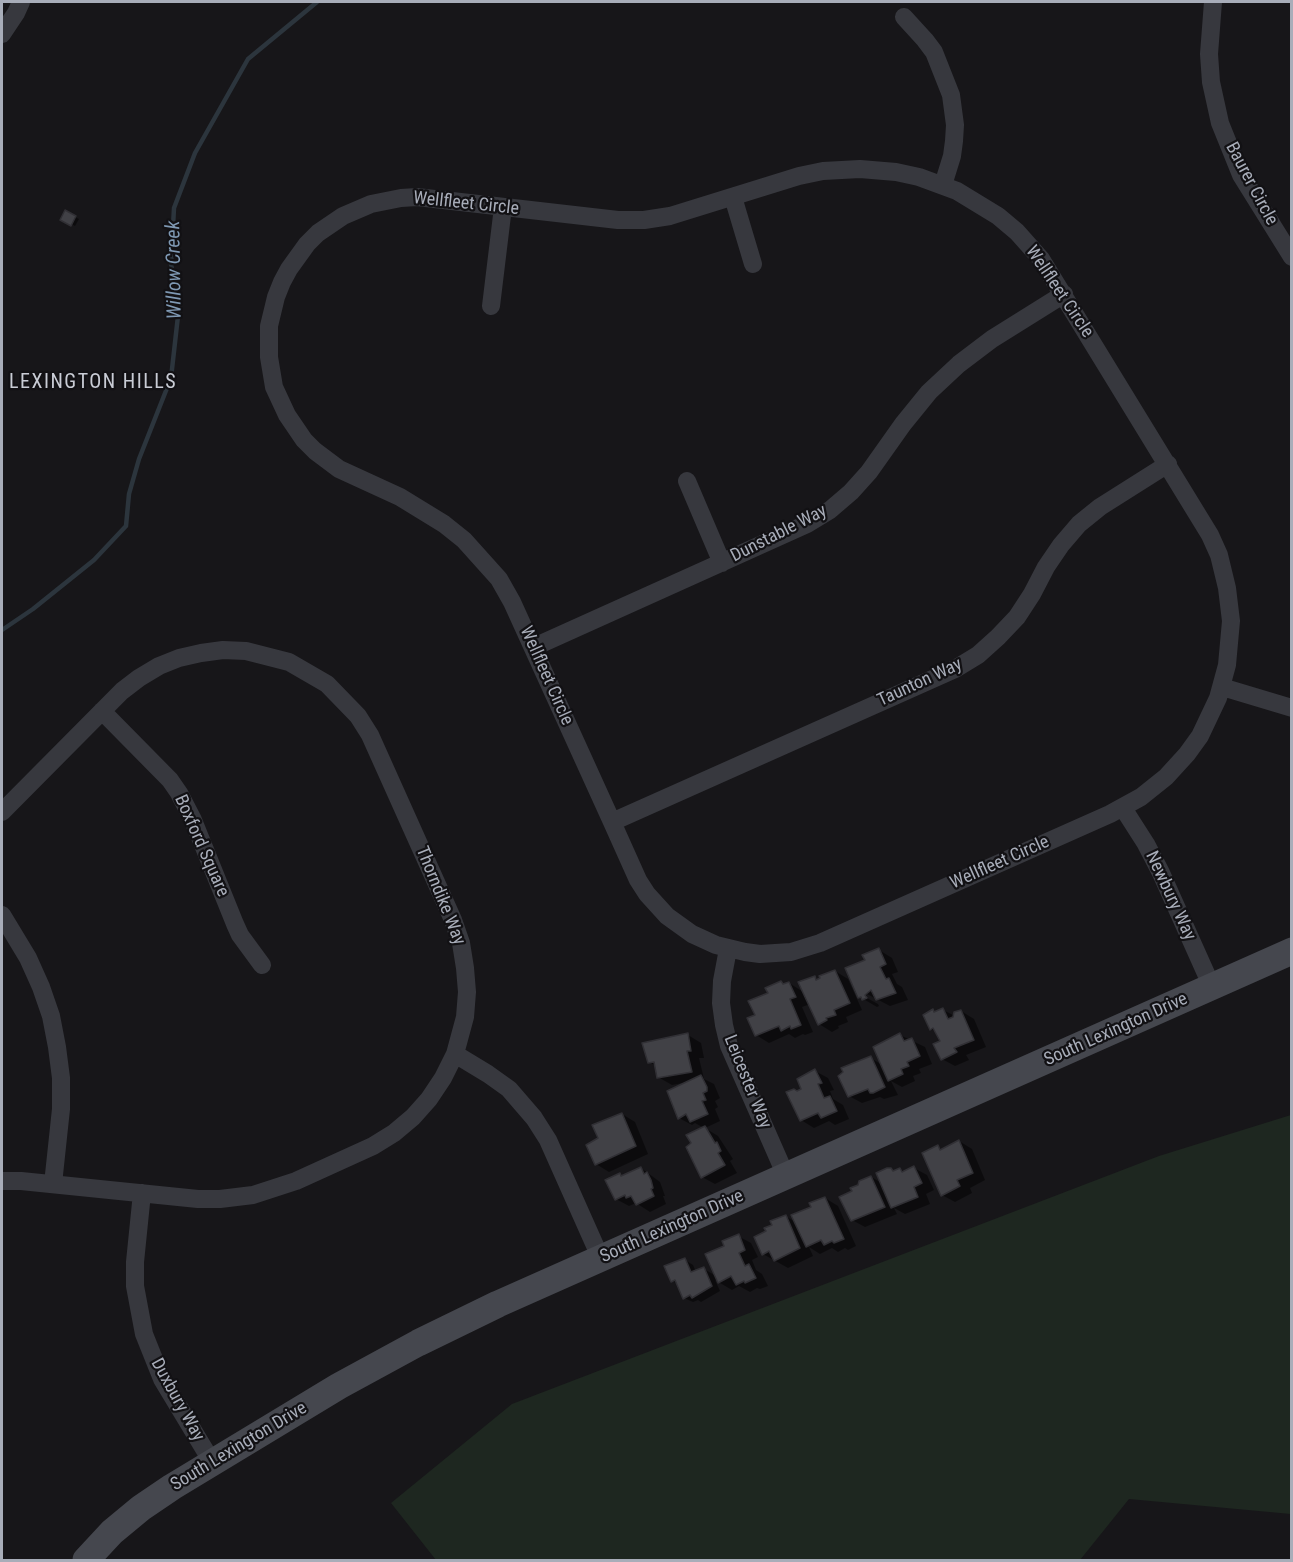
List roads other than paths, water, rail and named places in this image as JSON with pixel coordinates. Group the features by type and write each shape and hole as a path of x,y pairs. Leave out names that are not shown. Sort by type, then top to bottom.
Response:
{"street":[{"path":"2,34 21,2"},
{"name":"Baurer Circle","path":"1213,2 1209,54 1211,82 1220,123 1241,175 1290,251"},
{"path":"904,16 934,52 951,95 954,141 943,185"},
{"name":"Wellfleet Circle","path":"860,169 896,172 943,185 978,203 1017,232 1041,259 1064,294 1210,535 1219,555 1227,588 1231,621 1230,643 1222,687 1210,718 1187,754 1166,777 1141,797 1123,808 820,943 798,950 776,953 728,949 692,934 667,916 657,905 638,880 534,647 499,579 464,540 423,509 339,470 304,440 295,428 274,387 269,357 269,326 276,297 289,268 307,244 330,224 357,209 386,200 417,197 618,220 644,220 670,216 733,197 823,171 860,169"},
{"path":"733,197 753,264"},
{"path":"491,306 503,207"},
{"name":"Dunstable Way","path":"534,647 807,524 830,510 869,472 929,392 959,364 992,339 1064,294"},
{"name":"Taunton Way","path":"612,822 955,669 978,655 1017,617 1051,560 1079,524 1100,507 1168,464"},
{"path":"687,481 723,562"},
{"name":"Thorndike Way","path":"2,812 130,684 159,666 179,658 223,650 246,651 289,662 327,684 344,699 370,735 453,920 461,943 467,992 464,1023 455,1054 443,1078 413,1117 394,1133 372,1146 296,1181 253,1195 220,1199 2,1181"},
{"path":"1222,687 1292,708"},
{"name":"Boxford Square","path":"102,711 170,780 179,793 193,820 240,935 262,965"},
{"name":"Newbury Way","path":"1123,808 1161,873 1212,987"},
{"path":"2,915 37,977 51,1016 57,1047 61,1078 61,1109 53,1184"},
{"name":"Leicester Way","path":"728,949 722,981 721,1003 729,1046 786,1176"},
{"name":"South Lexington Drive","path":"86,1560 112,1532 141,1508 212,1462 339,1386 418,1343 1292,951"},
{"path":"455,1054 509,1089 534,1118 548,1140 601,1259"},
{"name":"Duxbury Way","path":"142,1193 135,1262 135,1286 144,1334 162,1378 212,1462"}],"waterway":[{"name":"Willow Creek","path":"2,630 33,609 94,560 126,526 129,494 139,459 171,378 179,307 171,264 174,208 195,153 248,59 317,2"}],"district":[{"name":"LEXINGTON HILLS","path":"93,383"}]}
